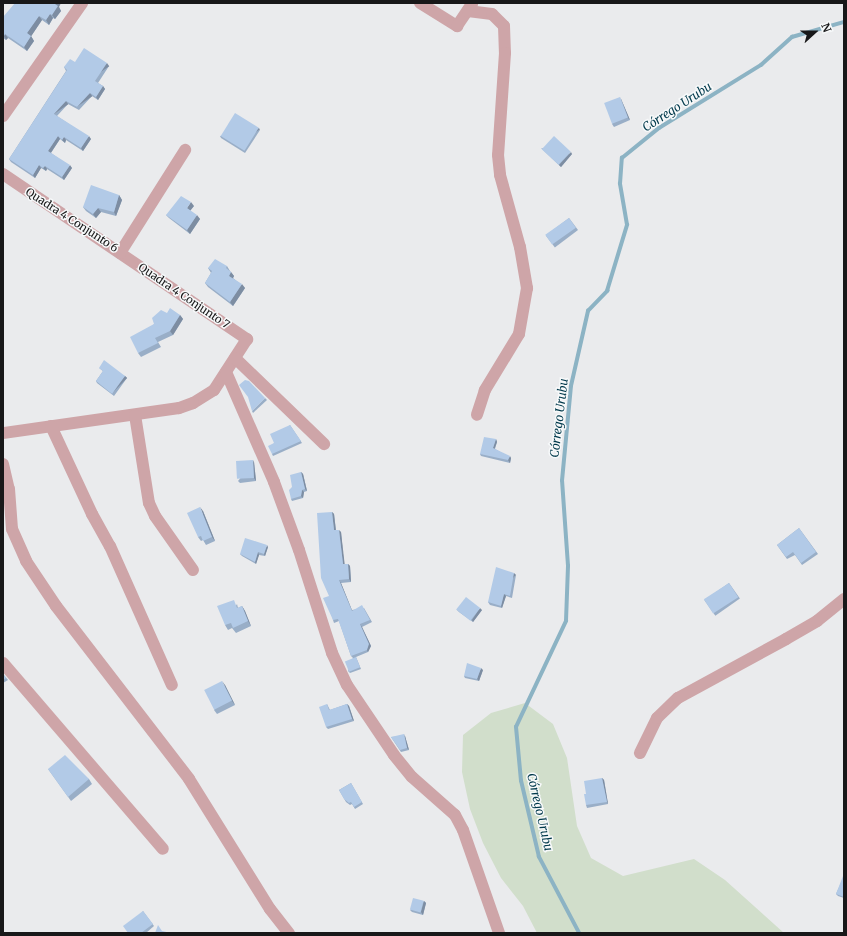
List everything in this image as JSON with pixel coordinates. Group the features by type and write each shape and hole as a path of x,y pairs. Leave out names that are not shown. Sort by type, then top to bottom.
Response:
{"street":[{"path":"3,116 82,3"},
{"path":"420,3 457,26 470,7 492,14 504,26 505,53 499,144 500,176 520,247 527,288 519,334 485,390 477,415"},
{"name":"Quadra 4 Conjunto 6","path":"3,174 120,253 185,150"},
{"name":"Quadra 4 Conjunto 7","path":"120,253 247,339 235,358"},
{"path":"3,432 135,415 193,404 214,390 235,358 324,444"},
{"path":"226,372 274,482 299,550 332,653 347,685 403,766 455,816 463,830 498,933"},
{"path":"135,415 149,503 155,516 193,570"},
{"path":"51,426 92,514 110,546 172,686"},
{"path":"3,464 9,489 12,530 26,561 56,606 189,779 270,909 289,933"},
{"path":"640,752 658,718 678,698 817,621 844,599"},
{"path":"3,663 163,850"}],"green space":[{"path":"525,703 553,724 567,758 577,826 591,858 623,876 694,859 725,880 784,933 537,933 523,906 501,878 483,843 470,809 462,772 463,735 491,713"}],"building":[{"path":"15,3 56,3 55,4 58,6 52,15 50,14 46,20 39,16 27,33 31,36 24,47 5,34 3,36 3,17"},
{"path":"84,48 107,63 95,81 103,86 96,97 90,93 77,107 66,101 54,114 89,136 81,148 64,137 62,140 58,136 48,151 70,165 62,177 45,166 43,168 39,165 33,175 9,159 67,70 64,67 70,59 75,62"},
{"path":"620,97 628,118 612,124 604,103"},
{"path":"235,113 259,128 244,151 221,136"},
{"path":"554,136 571,152 559,165 542,149"},
{"path":"91,185 119,195 114,212 98,208 93,214 83,207"},
{"path":"181,196 191,202 187,208 197,215 187,230 166,215"},
{"path":"569,218 576,228 552,244 545,235"},
{"path":"215,259 227,266 226,268 231,272 229,276 242,284 230,302 205,283 212,271 208,268"},
{"path":"170,308 180,315 170,331 155,338 158,343 138,353 130,337 154,324 152,318 161,310 167,313"},
{"path":"104,360 125,376 112,394 96,381 103,371 99,368"},
{"path":"245,380 249,381 265,398 252,411 248,397 239,385"},
{"path":"290,425 301,441 272,454 268,446 274,443 270,434"},
{"path":"484,437 496,439 493,448 510,456 508,460 480,454"},
{"path":"253,460 254,478 237,479 236,461"},
{"path":"301,472 305,489 302,490 301,496 291,499 289,490 292,487 290,475"},
{"path":"200,507 212,537 203,541 201,536 198,537 187,513"},
{"path":"332,512 334,530 339,530 343,564 348,564 349,579 339,580 352,611 362,605 370,620 360,624 369,644 367,650 351,656 338,619 333,620 323,598 329,596 321,578 317,513"},
{"path":"799,528 816,552 801,563 793,552 786,557 777,545"},
{"path":"245,538 267,545 264,554 258,552 255,562 240,554"},
{"path":"496,567 514,573 510,596 504,594 501,606 488,602"},
{"path":"729,583 738,597 713,614 704,599"},
{"path":"466,597 480,608 470,621 456,610"},
{"path":"234,600 237,608 242,606 248,621 233,628 231,623 225,625 217,606"},
{"path":"356,657 360,667 349,672 345,661"},
{"path":"467,663 481,668 477,679 464,676"},
{"path":"222,681 232,701 214,710 204,690"},
{"path":"327,704 329,710 347,704 352,719 326,727 319,707"},
{"path":"404,734 407,748 400,750 391,737"},
{"path":"65,755 89,779 68,797 48,769"},
{"path":"602,778 607,802 586,805 584,781"},
{"path":"351,783 362,802 354,807 351,802 349,803 344,799 339,790"},
{"path":"844,876 844,897 836,894"},
{"path":"413,898 424,901 421,912 410,910"},
{"path":"143,911 153,924 141,933 128,933 123,926"},
{"path":"158,925 162,931 171,933 155,933"}],"waterway":[{"name":"Córrego Urubu","path":"579,933 539,857 521,781 516,727 566,621 568,566 562,481 571,386 588,311 607,291 627,225 620,184 622,158 659,128 761,65 792,37 844,22"}]}
